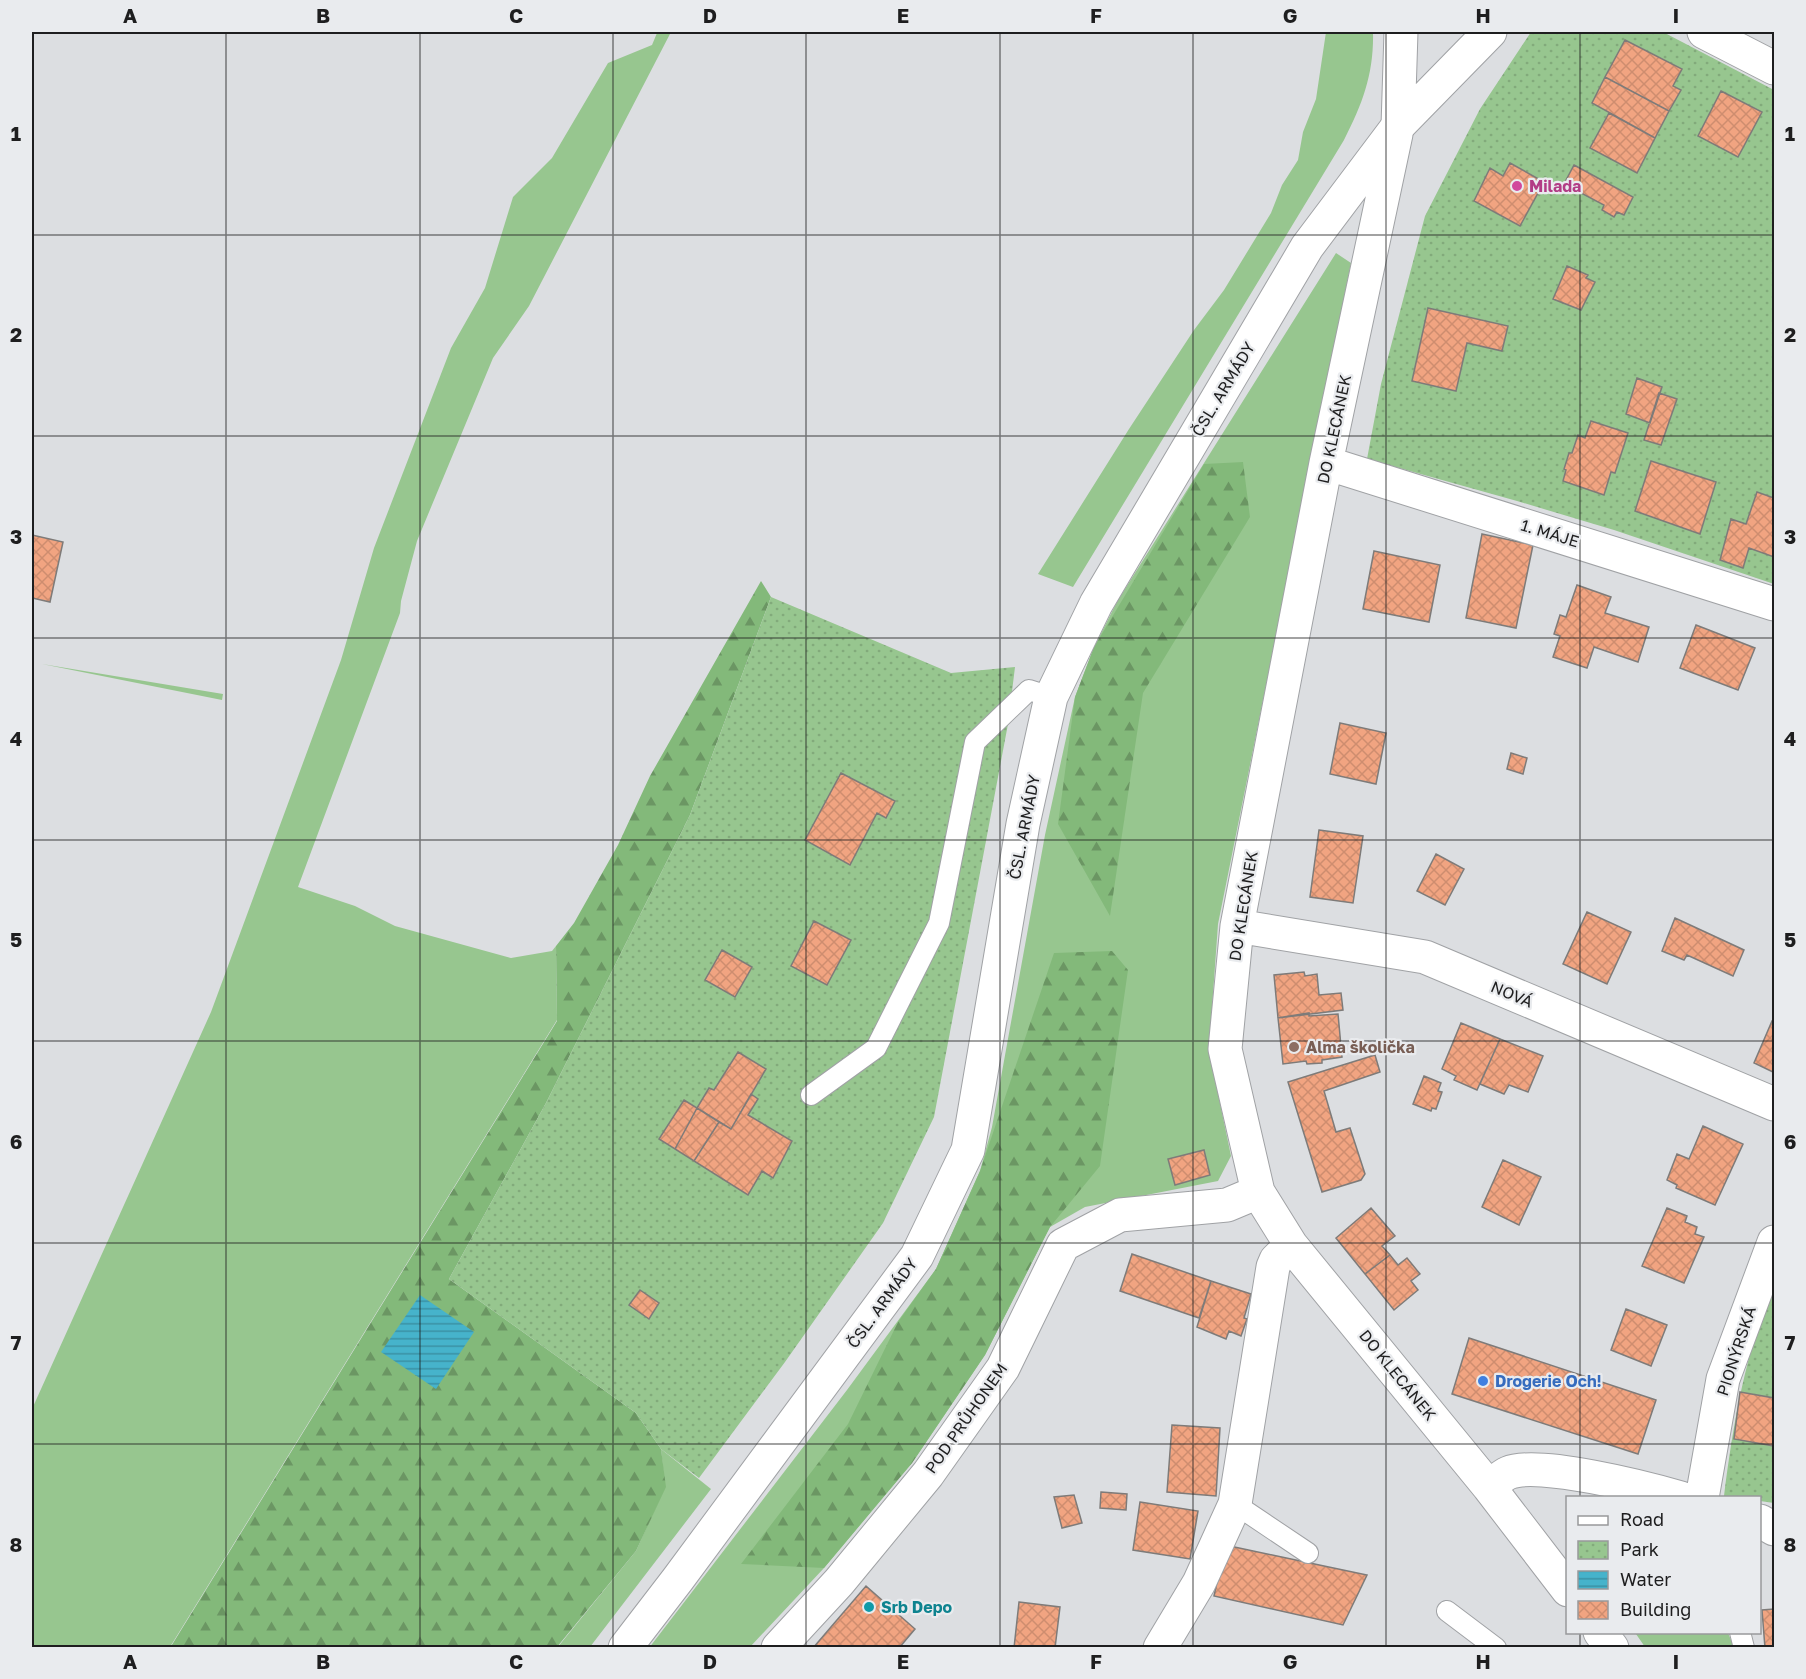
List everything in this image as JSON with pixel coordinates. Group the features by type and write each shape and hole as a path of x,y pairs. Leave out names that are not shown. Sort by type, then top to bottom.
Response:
{"street":[{"name":"DO KLECÁNEK","path":"1401,32 1398,126 1326,463 1237,926 1225,1049 1258,1192 1291,1245 1489,1487 1566,1587"},
{"name":"ČSL. ARMÁDY","path":"625,1647 917,1256 968,1150 1023,824 1051,698 1096,604 1307,247 1398,126 1490,32"},
{"path":"1704,32 1774,68"},
{"name":"1. MÁJE","path":"1326,463 1774,604"},
{"name":"NOVÁ","path":"1237,926 1425,957 1774,1104"},
{"name":"POD PRŮHONEM","path":"778,1647 839,1582 928,1474 1003,1368 1063,1245 1120,1215 1227,1205 1258,1192"},
{"name":"PIONÝRSKÁ","path":"1701,1496 1723,1379 1774,1242"},
{"path":"1160,1647 1199,1583 1235,1504 1273,1267 1276,1260 1291,1245"},
{"path":"1489,1487 1507,1473 1524,1469 1568,1473 1676,1496"},
{"path":"1602,1634 1612,1647"}],"lane":[{"path":"811,1095 876,1048 939,923 975,742 1029,690 1051,698"},
{"path":"1235,1504 1308,1553"},
{"path":"1447,1611 1496,1647"}],"green space":[{"path":"655,32 671,32 529,306 493,358 417,541 400,613 298,887 355,906 395,926 511,958 552,951 556,946 557,1020 170,1647 32,1648 32,1409 211,1012 341,660 374,548 451,348 485,288 513,197 552,158 608,63 652,45 657,33"},
{"path":"1326,32 1373,32 1372,61 1366,88 1344,140 1073,587 1038,574 1129,429 1194,330 1224,290 1271,213 1282,185 1298,160 1303,132 1316,99"},
{"path":"1531,32 1663,32 1774,90 1774,584 1614,530 1367,459 1381,384 1425,216 1480,109"},
{"path":"1336,253 1351,263 1218,924 1209,1050 1231,1156 1218,1181 1085,1207 1050,1227 985,1355 912,1463 824,1568 750,1647 649,1648 847,1390 936,1269 980,1171 992,1127 1045,835 1075,697 1094,647 1118,600"},
{"path":"1243,462 1250,517 1143,693 1110,916 1058,824 1075,697 1094,647 1204,464"},
{"path":"761,581 771,597 690,815 546,1103 449,1279 636,1413 661,1449 666,1487 636,1551 557,1647 170,1648 557,1021 556,946 574,923 618,845 650,776"},
{"path":"771,597 951,673 1015,667 1008,724 934,1117 883,1223 785,1362 699,1478 661,1449 636,1413 449,1279 546,1103 690,815"},
{"path":"42,664 223,694 222,700"},
{"path":"1112,951 1128,970 1100,1166 1050,1227 985,1355 912,1463 824,1568 741,1564 848,1424 898,1322 936,1269 980,1171 1054,953"},
{"path":"1774,1286 1774,1503 1761,1501 1761,1496 1724,1496 1742,1389 1764,1311"},
{"path":"661,1449 711,1489 590,1647 557,1648 636,1551 665,1487"},
{"path":"1636,1634 1728,1634 1734,1647 1645,1647"}],"water":[{"path":"420,1295 474,1332 436,1389 381,1352"}],"building":[{"path":"1625,40 1682,69 1673,86 1681,90 1669,111 1605,77"},
{"path":"1605,77 1669,111 1655,138 1592,103"},
{"path":"1721,91 1762,112 1738,157 1698,136"},
{"path":"1609,113 1655,138 1637,173 1590,148"},
{"path":"1510,163 1544,182 1520,226 1474,201 1490,168 1503,176"},
{"path":"1574,165 1633,197 1624,215 1617,212 1614,217 1602,210 1604,205 1564,184"},
{"path":"1567,266 1588,275 1586,278 1595,282 1581,310 1553,299"},
{"path":"1428,308 1508,326 1502,351 1467,343 1456,391 1412,381"},
{"path":"1637,378 1662,387 1650,423 1626,414"},
{"path":"1659,393 1677,399 1661,445 1644,440"},
{"path":"1591,421 1628,433 1615,473 1611,472 1604,495 1563,481 1569,453 1572,453 1578,435 1585,438"},
{"path":"1651,461 1716,482 1700,534 1635,511"},
{"path":"1757,492 1774,498 1774,557 1749,548 1743,568 1720,560 1731,519 1746,524"},
{"path":"1482,534 1533,545 1516,628 1466,618"},
{"path":"32,535 63,542 50,602 32,598"},
{"path":"1374,551 1440,565 1429,622 1363,609"},
{"path":"1577,585 1611,597 1605,613 1649,627 1638,662 1594,647 1587,668 1553,657 1560,636 1554,634 1560,615 1566,617"},
{"path":"1696,625 1755,648 1738,690 1680,668"},
{"path":"1340,723 1386,733 1376,784 1330,774"},
{"path":"1511,753 1527,758 1523,774 1507,769"},
{"path":"841,773 895,801 886,818 877,813 850,865 805,840"},
{"path":"1319,830 1363,836 1353,903 1310,897"},
{"path":"1436,854 1464,869 1445,905 1417,891"},
{"path":"1587,912 1631,932 1607,984 1563,964"},
{"path":"1675,918 1744,950 1733,976 1687,955 1684,960 1662,951"},
{"path":"814,921 851,940 827,985 791,966"},
{"path":"722,950 752,967 735,997 705,980"},
{"path":"1304,972 1305,976 1317,974 1319,995 1341,993 1343,1010 1278,1018 1274,975"},
{"path":"1309,1013 1309,1016 1338,1014 1342,1057 1322,1060 1322,1063 1307,1064 1306,1061 1283,1064 1278,1018"},
{"path":"1772,1021 1774,1022 1773,1072 1754,1063"},
{"path":"1461,1023 1500,1039 1477,1090 1454,1080 1456,1076 1442,1069"},
{"path":"1500,1039 1543,1056 1528,1092 1509,1085 1504,1094 1480,1084"},
{"path":"738,1052 766,1069 731,1129 697,1108 709,1088 714,1090"},
{"path":"1375,1055 1380,1072 1324,1091 1336,1132 1350,1128 1365,1174 1361,1180 1322,1192 1288,1082"},
{"path":"1424,1076 1441,1083 1438,1091 1442,1092 1436,1109 1432,1108 1431,1111 1413,1104"},
{"path":"751,1094 758,1099 748,1115 792,1141 773,1178 762,1171 748,1195 694,1161 719,1122 731,1129"},
{"path":"684,1100 697,1108 675,1149 659,1139"},
{"path":"697,1108 719,1122 694,1161 675,1149"},
{"path":"1703,1126 1743,1144 1715,1205 1676,1188 1677,1185 1667,1180 1677,1154 1689,1159"},
{"path":"1204,1150 1210,1175 1175,1185 1168,1159"},
{"path":"1503,1160 1541,1177 1519,1225 1482,1207"},
{"path":"1371,1208 1395,1236 1382,1246 1390,1255 1365,1274 1336,1238"},
{"path":"1667,1208 1687,1216 1685,1222 1697,1227 1695,1234 1704,1237 1684,1283 1642,1266"},
{"path":"1132,1254 1211,1281 1199,1318 1120,1291"},
{"path":"1390,1255 1398,1265 1407,1258 1420,1274 1411,1281 1418,1290 1394,1310 1365,1274"},
{"path":"1211,1281 1251,1294 1244,1318 1247,1319 1241,1336 1229,1331 1226,1339 1197,1327"},
{"path":"640,1290 659,1303 649,1319 629,1305"},
{"path":"1626,1309 1667,1325 1651,1366 1611,1350"},
{"path":"1469,1338 1656,1400 1638,1454 1452,1394"},
{"path":"1740,1392 1774,1398 1774,1446 1734,1439"},
{"path":"1172,1425 1220,1428 1216,1496 1167,1492"},
{"path":"1101,1492 1127,1494 1126,1510 1100,1508"},
{"path":"1074,1495 1082,1523 1062,1528 1054,1497"},
{"path":"1140,1502 1198,1511 1190,1559 1133,1550"},
{"path":"1225,1545 1367,1575 1343,1625 1214,1596"},
{"name":"Srb Depo","path":"866,1586 915,1629 899,1648 813,1648"},
{"path":"1019,1602 1060,1607 1055,1648 1014,1648"},
{"path":"1774,1609 1774,1648 1765,1648 1762,1610"}],"place":[{"name":"Milada","path":"1517,186"},
{"name":"Alma školička","path":"1294,1047"},
{"name":"Drogerie Och!","path":"1483,1381"},
{"name":"Srb Depo","path":"869,1607"}]}
